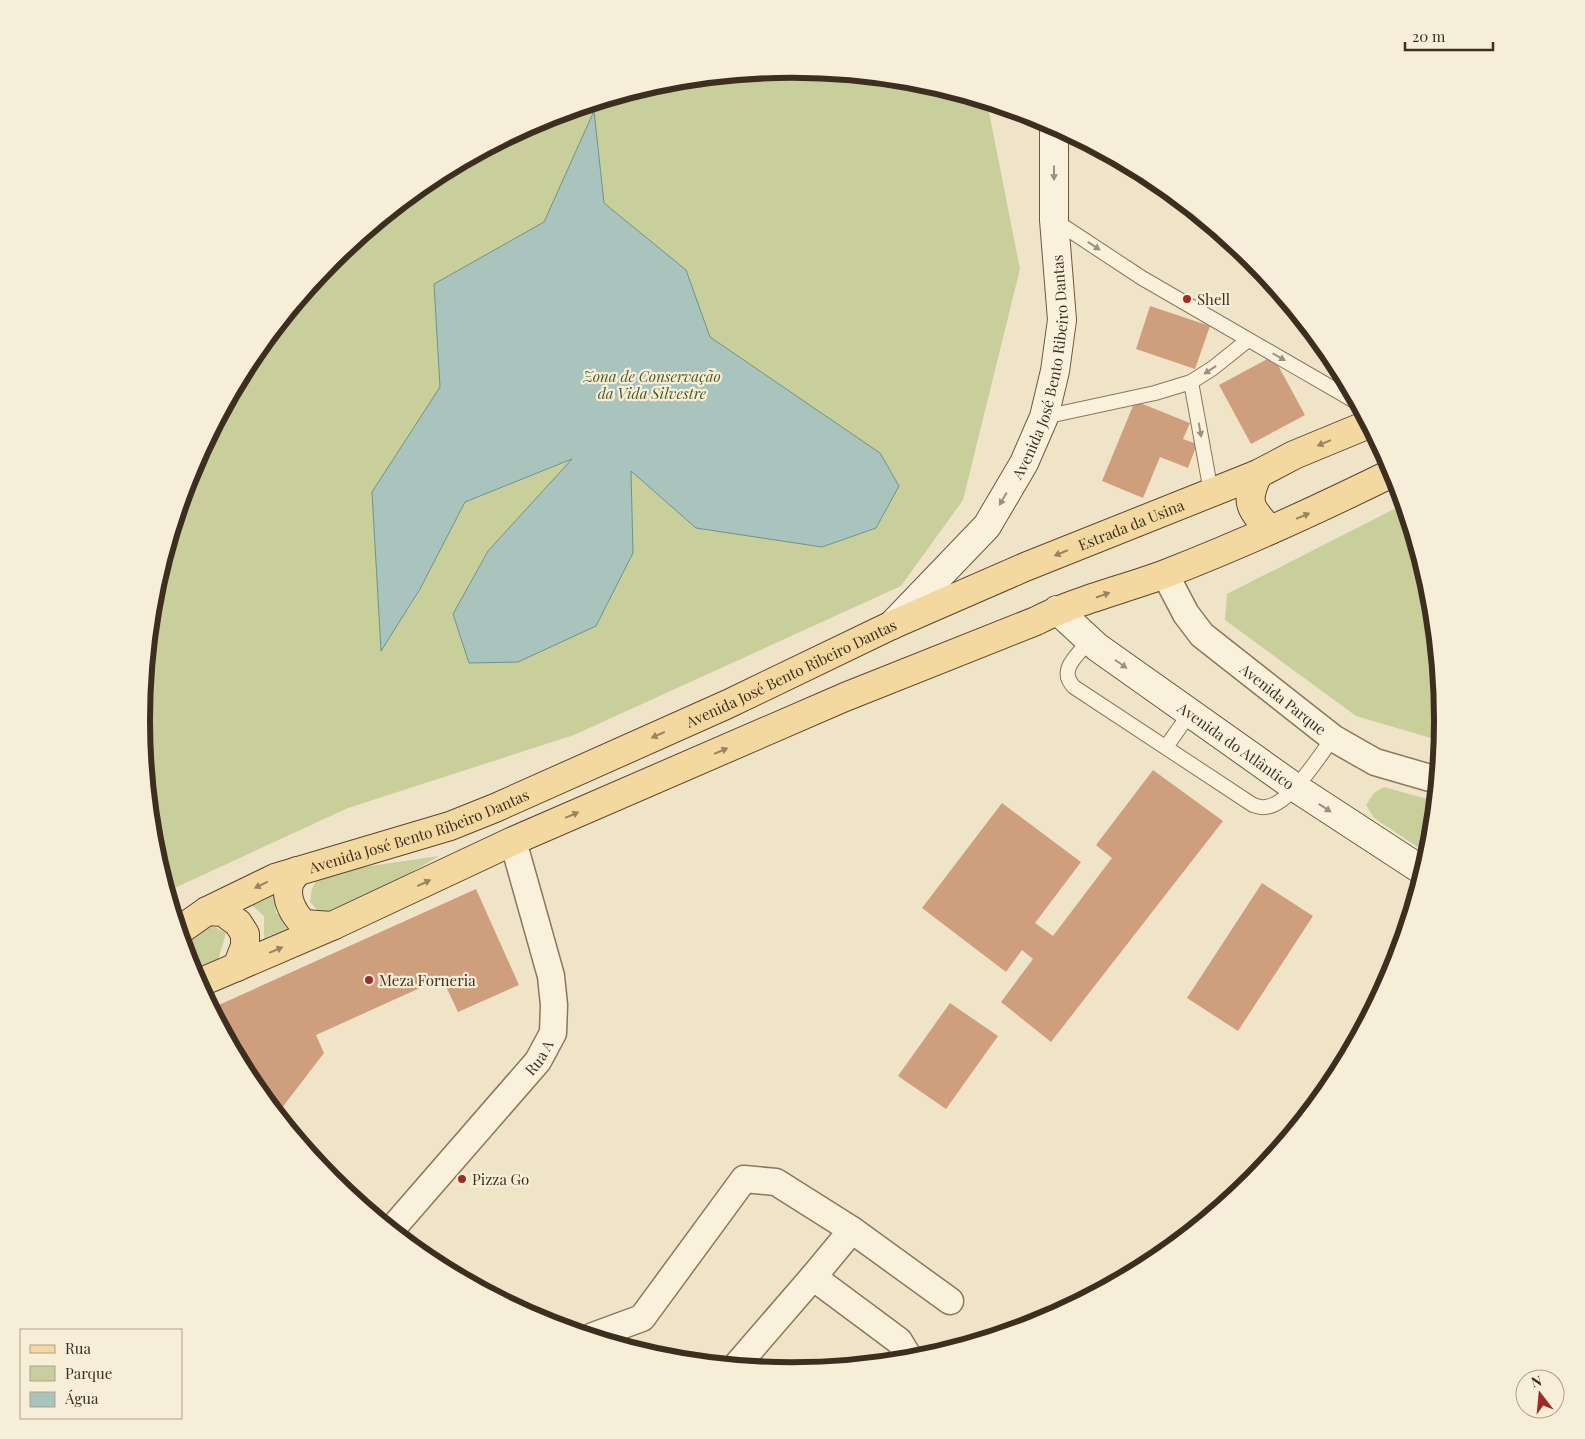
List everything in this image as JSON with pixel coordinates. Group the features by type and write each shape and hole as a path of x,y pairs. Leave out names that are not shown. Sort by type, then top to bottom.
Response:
{"main road":[{"name":"Estrada da Usina","path":"892,625 1024,567 1258,474 1294,455 1363,427"},
{"path":"1258,474 1250,491 1250,502 1255,514 1270,530"},
{"path":"206,980 332,926 513,841 845,697 1036,621 1056,610 1165,574 1317,510 1387,476"},
{"name":"Avenida José Bento Ribeiro Dantas","path":"185,926 206,912 275,878 450,826 495,808 728,704 892,625"},
{"path":"297,871 288,885 289,901 295,916 304,924 332,926"},
{"path":"206,912 223,912 238,923 245,934 244,946 236,967"}],"street":[{"name":"Avenida José Bento Ribeiro Dantas","path":"892,625 987,526 1024,463 1044,417 1055,371 1062,320 1054,220 1054,134"},
{"name":"Avenida Parque","path":"1165,574 1186,614 1202,635 1333,738 1375,762 1431,778"},
{"name":"Avenida do Atlântico","path":"1056,610 1089,641 1190,713 1296,788 1417,867"},
{"name":"Rua A","path":"396,1224 538,1061 553,1033 554,1005 551,976 513,841"},
{"path":"603,1332 642,1318 744,1179 776,1182 852,1230 950,1301"},
{"path":"742,1359 852,1230"},
{"path":"813,1277 899,1342 905,1351"}],"lane":[{"path":"1054,220 1142,278 1346,396"},
{"path":"1044,417 1155,393 1191,382 1214,368 1248,340"},
{"path":"1191,382 1211,492"},
{"path":"1089,641 1070,664 1067,673 1069,682 1074,687 1253,805 1264,808 1274,805 1283,799 1296,788 1333,738"},
{"path":"1166,747 1190,713"}],"green space":[{"name":"Zona de Conservação da Vida Silvestre","path":"751,79 834,79 918,90 959,99 988,109 1020,269 963,500 901,586 574,735 348,808 173,889 156,803 150,720 156,636 172,553 199,474 237,398 283,329 310,296 369,237 402,210 471,164 547,126 626,99 709,83"},
{"path":"1398,507 1413,553 1429,636 1433,678 1434,739 1356,716 1225,620 1227,594"},
{"path":"1384,787 1429,799 1421,849 1374,818 1366,805 1374,793"},
{"path":"439,856 336,916 319,912 310,902 312,888 321,873"},
{"path":"274,888 276,913 295,925 264,938 264,916 246,900"},
{"path":"200,923 215,927 226,933 218,960 199,966 188,934"}],"water":[{"path":"594,111 604,203 686,270 710,337 880,453 899,486 876,528 822,547 696,528 631,471 633,553 596,626 518,662 469,663 453,614 488,551 572,459 465,502 420,589 381,651 372,492 440,387 434,284 544,222"}],"building":[{"path":"1150,306 1210,326 1195,369 1136,349"},
{"path":"1273,356 1305,415 1251,444 1219,385"},
{"path":"1135,401 1190,423 1183,439 1197,444 1188,468 1160,457 1143,498 1102,481"},
{"path":"1153,770 1223,821 1051,1042 1001,1002 1033,959 1022,950 1006,972 922,908 1002,803 1081,862 1035,923 1053,936 1112,858 1096,845"},
{"path":"1262,883 1313,916 1238,1031 1187,998"},
{"path":"476,889 519,985 458,1012 442,978 316,1035 324,1053 282,1108 259,1076 218,1005"},
{"path":"950,1003 998,1036 946,1109 898,1076"}],"place":[{"name":"Shell","path":"1187,299"},
{"name":"Meza Forneria","path":"369,980"},
{"name":"Pizza Go","path":"462,1179"}]}
